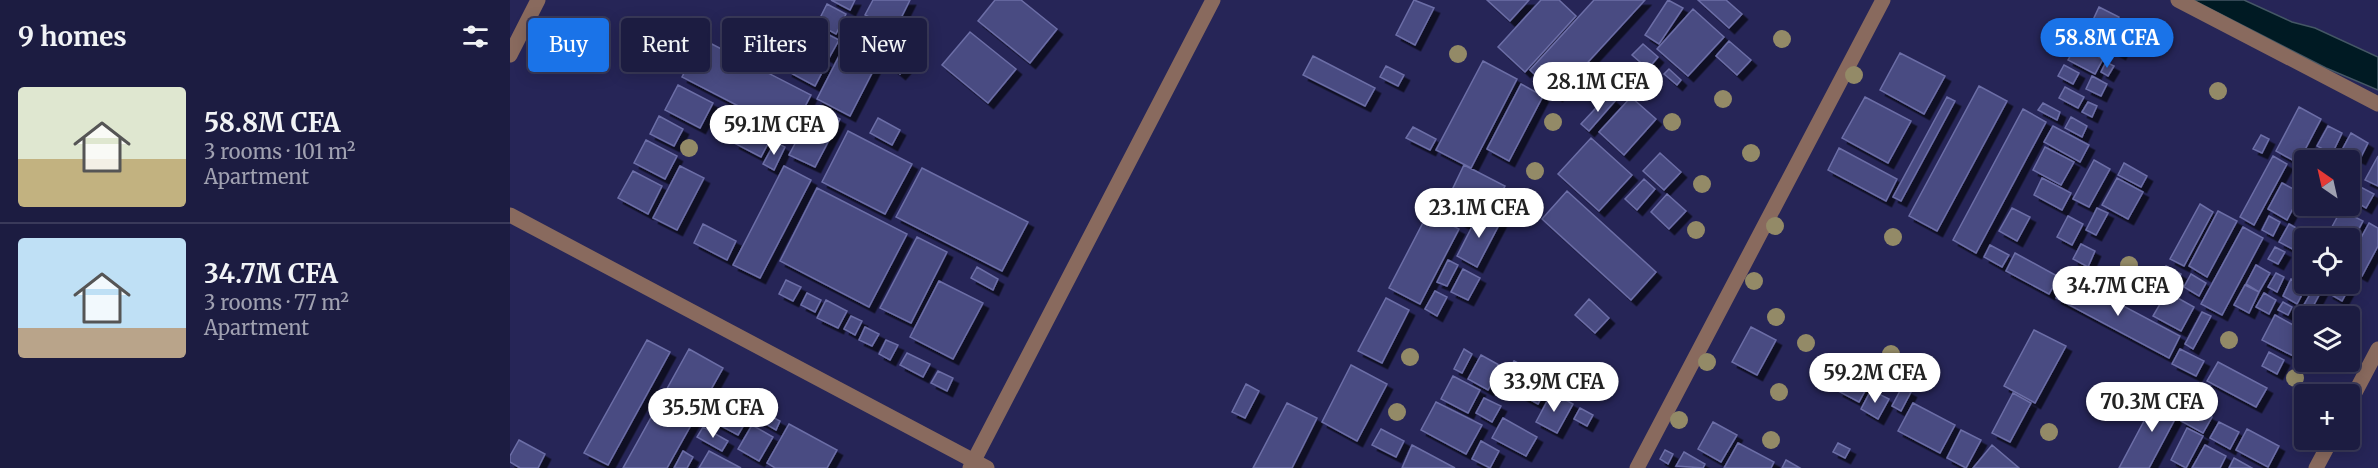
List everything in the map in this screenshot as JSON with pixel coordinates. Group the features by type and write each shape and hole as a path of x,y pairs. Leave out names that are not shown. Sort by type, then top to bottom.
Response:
{"street":[{"path":"510,55 538,0"},
{"path":"510,215 977,466 1213,0"},
{"path":"1637,468 1883,0"},
{"path":"2178,0 2378,104"},
{"path":"2360,384 2378,349"},
{"path":"2316,468 2326,450"}],"water":[{"path":"2193,0 2244,0 2292,22 2315,28 2378,57 2378,90 2326,68"}],"building":[{"path":"831,0 855,0 850,10"},
{"path":"873,0 910,0 901,18 871,18 865,15"},
{"path":"995,0 1021,0 1057,29 1030,63 978,21"},
{"path":"1414,0 1434,8 1415,45 1396,35"},
{"path":"1487,0 1529,0 1510,21"},
{"path":"1541,0 1559,0 1576,16 1525,72 1498,47"},
{"path":"1594,0 1645,0 1557,96 1530,70"},
{"path":"1668,0 1683,8 1659,44 1645,35"},
{"path":"1698,0 1726,0 1742,14 1729,28"},
{"path":"827,4 846,14 844,18 840,18 840,26 836,34 828,30 828,18 820,18"},
{"path":"2099,7 2119,17 2113,30 2093,20"},
{"path":"1693,9 1724,37 1688,76 1657,49"},
{"path":"2083,20 2100,29 2095,40 2078,31"},
{"path":"2127,21 2137,26 2130,39 2120,33"},
{"path":"970,32 1016,69 988,103 942,65"},
{"path":"828,34 839,40 828,57"},
{"path":"2109,34 2126,43 2120,54 2103,45"},
{"path":"1729,41 1751,60 1737,75 1716,56"},
{"path":"710,43 722,49 722,72 766,72 811,95 791,133 682,77 685,72 710,72"},
{"path":"1643,44 1658,57 1648,69 1632,55"},
{"path":"2077,44 2103,59 2095,74 2068,60"},
{"path":"1900,53 1945,76 1924,114 1880,90"},
{"path":"840,54 840,72 873,72 850,116 817,99"},
{"path":"1313,56 1375,88 1365,106 1303,75"},
{"path":"1483,61 1517,79 1471,168 1436,150"},
{"path":"2106,62 2114,66 2108,76 2101,72"},
{"path":"2064,65 2079,73 2073,84 2058,76"},
{"path":"1386,66 1404,75 1398,86 1380,77"},
{"path":"1669,69 1681,80 1677,85 1664,74"},
{"path":"789,72 822,72 815,86"},
{"path":"1596,72 1605,80 1591,95 1583,88"},
{"path":"2092,76 2107,84 2101,96 2086,89"},
{"path":"1521,84 1543,96 1509,161 1487,149"},
{"path":"678,85 713,103 700,128 665,110"},
{"path":"1979,86 2007,101 1937,231 1909,216"},
{"path":"2065,87 2084,97 2078,108 2059,98"},
{"path":"1608,95 1615,101 1589,131 1581,124"},
{"path":"1631,97 1656,119 1624,155 1599,132"},
{"path":"1865,97 1911,121 1888,163 1842,138"},
{"path":"1947,97 1955,101 1901,201 1893,197"},
{"path":"2088,102 2097,106 2092,117 2082,112"},
{"path":"2043,103 2060,112 2057,120 2038,110"},
{"path":"815,106 840,119 815,167 789,155"},
{"path":"2299,107 2321,119 2305,150 2294,150 2294,161 2276,151"},
{"path":"2023,109 2046,122 1976,253 1953,240"},
{"path":"722,110 741,120 732,136 714,127"},
{"path":"659,116 683,129 674,146 650,134"},
{"path":"2071,117 2087,126 2082,137 2065,128"},
{"path":"878,118 900,130 892,145 870,133"},
{"path":"747,120 773,134 761,157 734,143"},
{"path":"2053,126 2089,145 2080,162 2044,142"},
{"path":"2328,126 2342,133 2334,150 2324,150 2317,146"},
{"path":"1413,127 1436,139 1430,150 1406,138"},
{"path":"848,131 912,164 885,214 822,182"},
{"path":"2351,133 2368,143 2360,159 2360,150 2342,150"},
{"path":"2261,135 2269,139 2262,153 2253,149"},
{"path":"1591,138 1632,175 1599,211 1558,174"},
{"path":"646,140 677,156 665,179 634,163"},
{"path":"775,142 785,147 774,170 763,164"},
{"path":"2045,147 2074,162 2061,185 2033,170"},
{"path":"1839,148 1897,179 1886,201 1828,170"},
{"path":"1660,153 1681,172 1664,190 1643,171"},
{"path":"2273,156 2287,164 2254,225 2240,217"},
{"path":"2378,156 2378,186 2365,180"},
{"path":"2094,160 2110,169 2089,207 2073,199"},
{"path":"2124,163 2147,176 2141,187 2118,175"},
{"path":"1464,165 1505,186 1492,210 1452,190"},
{"path":"680,166 704,178 677,230 653,218"},
{"path":"784,166 811,180 760,278 733,265"},
{"path":"922,168 1028,222 1002,271 896,217"},
{"path":"633,171 662,186 648,214 618,198"},
{"path":"2042,178 2071,193 2062,210 2034,195"},
{"path":"2117,178 2143,192 2128,219 2102,205"},
{"path":"1644,179 1655,189 1637,210 1625,199"},
{"path":"2282,183 2294,189 2294,206 2287,220 2268,209"},
{"path":"2360,187 2374,194 2366,208 2360,204"},
{"path":"817,188 907,234 869,307 780,261"},
{"path":"1567,191 1656,272 1631,300 1542,219"},
{"path":"1667,194 1686,211 1669,229 1651,212"},
{"path":"1449,195 1474,207 1465,224 1441,211"},
{"path":"2200,204 2213,212 2184,266 2170,259"},
{"path":"2012,208 2030,217 2017,241 1999,231"},
{"path":"2097,208 2108,213 2096,235 2086,230"},
{"path":"1480,211 1501,221 1477,267 1457,256"},
{"path":"2218,211 2237,221 2207,277 2189,266"},
{"path":"1428,213 1459,229 1420,304 1389,288"},
{"path":"2068,216 2083,224 2072,245 2057,237"},
{"path":"2269,216 2280,222 2273,236 2262,230"},
{"path":"2338,216 2353,216 2363,221 2359,228 2331,228"},
{"path":"2369,223 2378,228 2378,246 2362,276 2360,275 2360,240"},
{"path":"703,224 736,241 727,260 694,243"},
{"path":"2289,224 2296,228 2294,228 2294,250 2279,242"},
{"path":"2243,227 2263,238 2222,315 2201,304"},
{"path":"917,237 947,252 911,323 880,308"},
{"path":"2081,244 2095,251 2088,267 2073,259"},
{"path":"1990,245 2009,255 2002,267 1984,257"},
{"path":"2275,247 2285,252 2278,264 2268,259"},
{"path":"2015,253 2059,277 2049,294 2006,271"},
{"path":"1448,260 1458,265 1447,286 1437,282"},
{"path":"2256,265 2270,273 2259,292 2246,284"},
{"path":"2166,266 2181,274 2176,285 2160,276"},
{"path":"977,267 998,279 993,290 971,278"},
{"path":"1463,269 1480,278 1468,300 1451,292"},
{"path":"2276,273 2284,277 2277,292 2268,287"},
{"path":"2191,274 2206,283 2199,296 2184,287"},
{"path":"2067,276 2180,336 2169,358 2056,298"},
{"path":"2291,279 2294,281 2294,294 2302,294 2297,304 2283,296"},
{"path":"786,280 801,287 793,301 779,294"},
{"path":"939,281 983,303 953,359 910,337"},
{"path":"2245,285 2259,292 2249,313 2234,305"},
{"path":"1435,291 1447,297 1437,316 1425,309"},
{"path":"2167,292 2194,307 2181,331 2153,316"},
{"path":"807,293 821,300 815,312 801,305"},
{"path":"2264,293 2276,300 2269,314 2256,307"},
{"path":"2310,294 2320,294 2313,306 2303,306"},
{"path":"2330,294 2346,294 2342,301"},
{"path":"1386,298 1409,310 1382,363 1358,351"},
{"path":"1589,299 1609,318 1595,333 1575,315"},
{"path":"826,300 847,311 838,328 817,318"},
{"path":"2283,302 2292,307 2288,315 2278,310"},
{"path":"2202,312 2211,316 2193,349 2185,344"},
{"path":"2275,315 2294,325 2294,356 2262,340"},
{"path":"851,316 862,321 855,335 844,329"},
{"path":"865,327 879,334 872,346 859,340"},
{"path":"1751,327 1776,340 1757,375 1732,362"},
{"path":"2034,330 2066,346 2035,403 2004,386"},
{"path":"647,340 670,352 608,465 584,453"},
{"path":"886,340 898,345 890,360 879,354"},
{"path":"689,349 723,368 667,468 623,468"},
{"path":"1464,349 1472,354 1462,373 1454,369"},
{"path":"2180,349 2204,361 2196,376 2172,364"},
{"path":"2269,352 2284,360 2277,374 2262,366"},
{"path":"907,353 930,364 923,377 900,365"},
{"path":"1481,355 1501,366 1488,390 1468,379"},
{"path":"1514,361 1551,380 1538,404 1501,384"},
{"path":"2218,362 2267,388 2256,407 2207,381"},
{"path":"1351,365 1387,384 1357,441 1322,422"},
{"path":"1851,367 1872,378 1859,402 1838,391"},
{"path":"938,371 953,378 947,391 931,383"},
{"path":"1453,376 1480,390 1468,413 1441,399"},
{"path":"1246,384 1259,391 1245,418 1232,412"},
{"path":"1902,387 1911,392 1901,411 1892,406"},
{"path":"1871,390 1889,399 1878,419 1861,409"},
{"path":"723,391 754,408 738,435 708,419"},
{"path":"2160,391 2183,404 2149,468 2119,468"},
{"path":"1552,392 1573,404 1557,433 1536,422"},
{"path":"2013,393 2031,403 2010,442 1992,433"},
{"path":"1484,398 1501,406 1492,422 1476,413"},
{"path":"1436,402 1482,425 1466,454 1421,430"},
{"path":"1287,403 1317,418 1292,468 1253,468"},
{"path":"1913,403 1955,425 1940,453 1898,431"},
{"path":"2190,406 2212,417 2203,433 2181,421"},
{"path":"1580,408 1593,415 1587,426 1574,419"},
{"path":"759,410 780,421 776,430 755,418"},
{"path":"1503,418 1537,437 1526,456 1492,438"},
{"path":"1713,422 1737,435 1721,462 1698,449"},
{"path":"2219,422 2239,432 2230,449 2210,438"},
{"path":"789,424 837,450 827,468 775,468 767,463"},
{"path":"752,425 773,437 759,461 738,449"},
{"path":"703,427 728,441 722,451 697,437"},
{"path":"2187,428 2203,436 2186,468 2171,460"},
{"path":"1381,429 1404,441 1396,457 1372,445"},
{"path":"2247,429 2279,446 2268,467 2236,450"},
{"path":"1961,430 1981,440 1966,468 1947,458"},
{"path":"519,440 545,454 538,468 520,468 510,462 510,456"},
{"path":"1481,441 1499,451 1490,468 1472,459"},
{"path":"1738,443 1774,462 1771,468 1724,468"},
{"path":"1838,443 1850,449 1845,458 1833,452"},
{"path":"1412,445 1455,468 1402,468"},
{"path":"1992,445 2019,468 1973,468"},
{"path":"2205,445 2226,456 2220,468 2192,468"},
{"path":"1665,450 1673,454 1668,464 1660,459"},
{"path":"683,451 693,457 687,468 674,468"},
{"path":"709,451 741,468 699,468"},
{"path":"1684,452 1705,464 1703,468 1676,466"},
{"path":"2234,458 2252,468 2229,468"},
{"path":"1786,460 1800,468 1782,468"}]}
